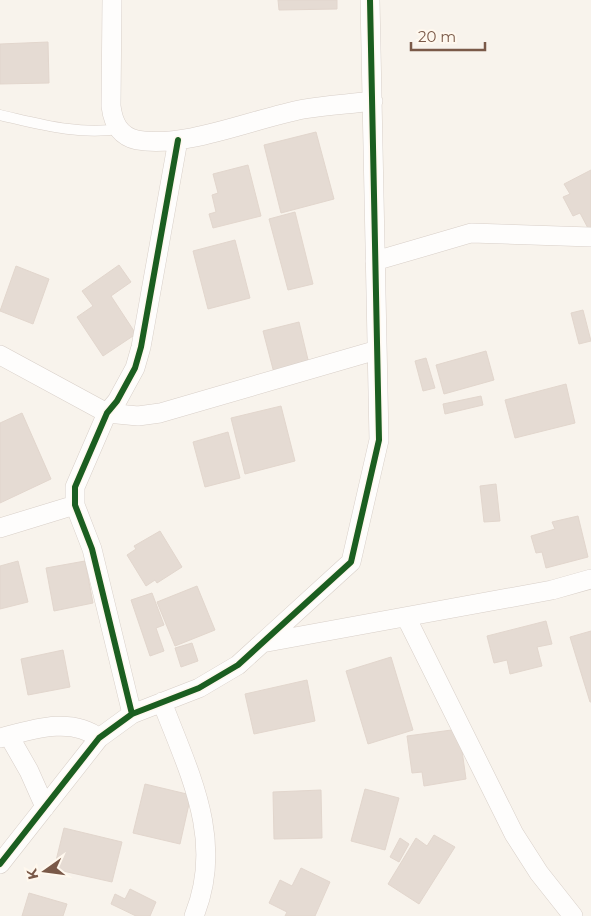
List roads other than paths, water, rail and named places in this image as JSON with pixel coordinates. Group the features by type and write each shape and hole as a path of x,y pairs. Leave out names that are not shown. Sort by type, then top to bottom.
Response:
{"street":[{"path":"112,0 111,106 113,120 127,136 137,140 178,140 305,109 372,101"},
{"path":"0,864 99,738 132,714 207,684 238,665 351,562 379,440 370,0"},
{"path":"132,714 102,584 92,549 75,506 75,487 107,413 125,388 135,368 141,347 178,140"},
{"path":"375,261 471,233 591,237"},
{"path":"0,355 107,413 138,416 160,413 377,350"},
{"path":"0,528 75,506"},
{"path":"262,643 552,590 591,580"},
{"path":"406,617 514,834 539,873 573,916"},
{"path":"162,702 198,795 205,827 207,865 200,901 194,916"},
{"path":"45,807 29,771 5,737 59,726 78,726 99,738"}],"lane":[{"path":"0,115 65,130 92,132 119,129"}]}
